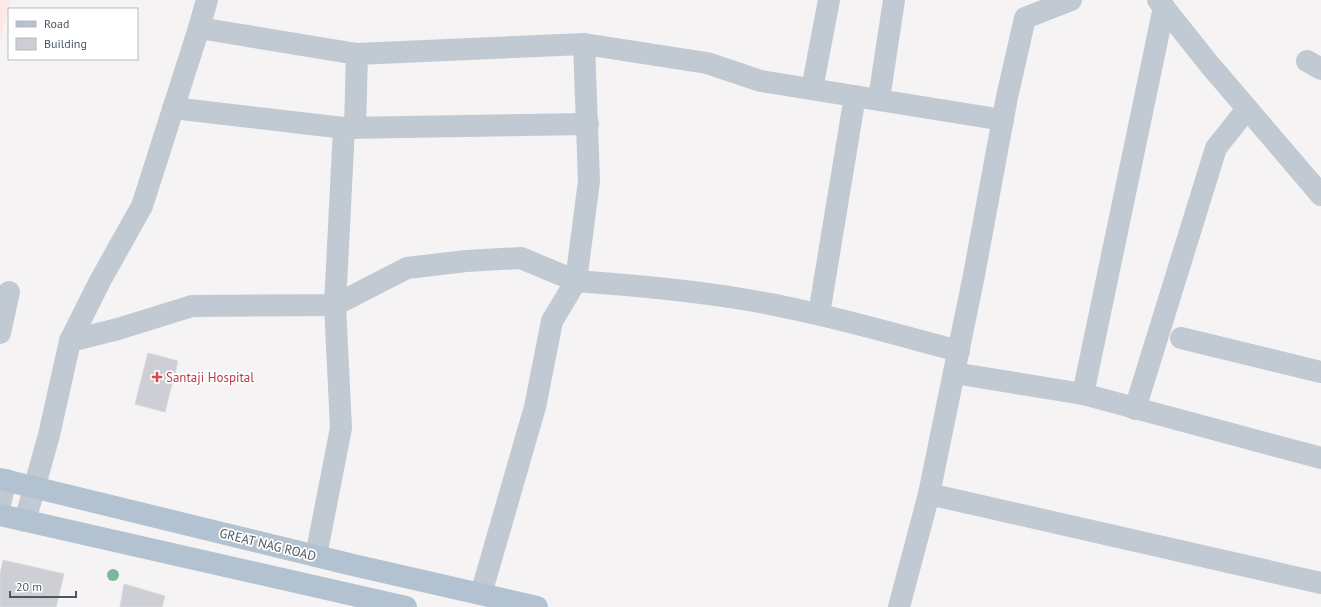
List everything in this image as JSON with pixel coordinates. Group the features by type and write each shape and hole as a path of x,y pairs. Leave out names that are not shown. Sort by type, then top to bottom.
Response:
{"main road":[{"name":"GREAT NAG ROAD","path":"3,480 316,556 537,607"},
{"path":"0,515 406,607"}],"street":[{"path":"25,521 49,435 70,341 100,281 142,206 207,0"},
{"path":"812,89 829,0"},
{"path":"879,99 894,0"},
{"path":"899,607 929,494 959,351 1003,120 1025,18 1071,0"},
{"path":"1161,4 1321,195"},
{"path":"1083,394 1161,4"},
{"path":"199,28 357,54 584,44 707,63 761,81 1003,120"},
{"path":"481,594 535,407 552,321 576,281 589,181 584,44"},
{"path":"316,556 341,428 335,305 349,128 357,54"},
{"path":"819,314 855,96"},
{"path":"174,108 349,128 588,124"},
{"path":"1135,409 1216,148 1248,109"},
{"path":"70,341 118,329 192,306 335,305 407,268 466,261 521,258 576,281 623,284 742,299 819,314 959,351"},
{"path":"0,333 9,292"},
{"path":"1181,338 1321,372"},
{"path":"954,372 1083,394 1321,458"},
{"path":"0,504 3,480"},
{"path":"929,494 1321,583"}],"shaded area":[{"path":"0,0 11,0 8,8 0,41"}],"building":[{"path":"148,353 178,361 165,412 135,404"},
{"path":"3,560 64,574 56,607 0,607 0,575"},
{"path":"124,584 165,596 162,607 120,607"}],"place":[{"name":"Santaji Hospital","path":"157,377"}]}
